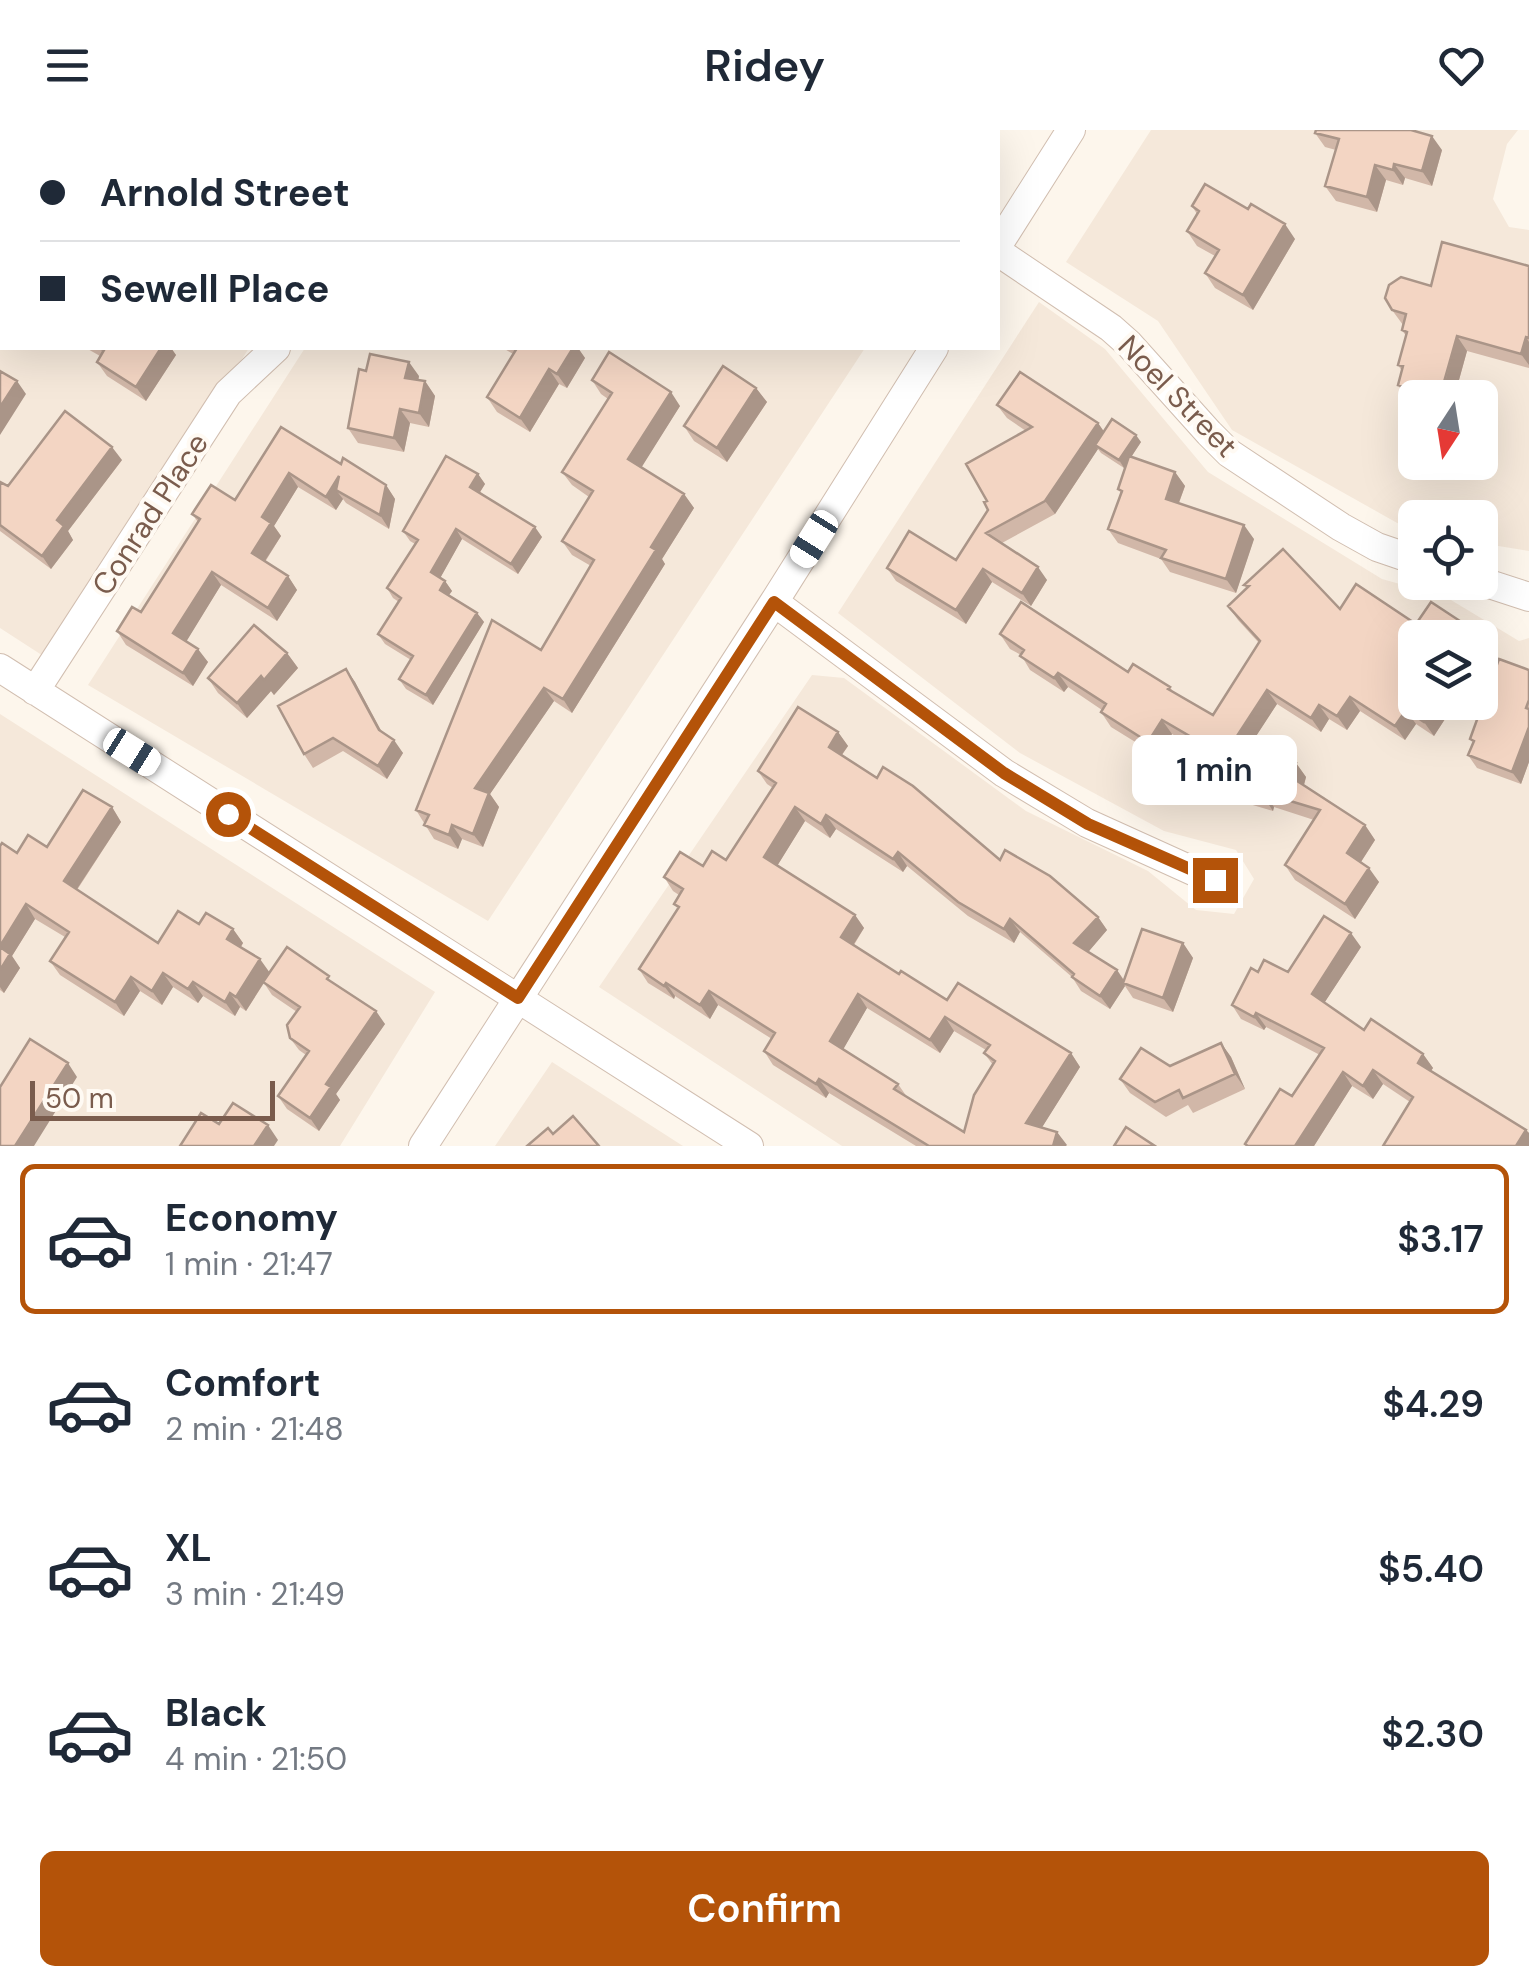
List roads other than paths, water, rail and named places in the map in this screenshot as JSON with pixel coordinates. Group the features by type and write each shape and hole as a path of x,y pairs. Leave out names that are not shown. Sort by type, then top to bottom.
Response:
{"street":[{"path":"1000,246 1071,130"},
{"name":"Noel Street","path":"1000,250 1111,328 1230,454 1353,534 1398,554"},
{"name":"Conrad Place","path":"35,691 228,393 274,350"},
{"path":"422,1146 933,350"},
{"path":"1498,587 1529,597"},
{"path":"774,602 1004,773 1088,824 1215,880"},
{"path":"0,668 749,1146"}]}
